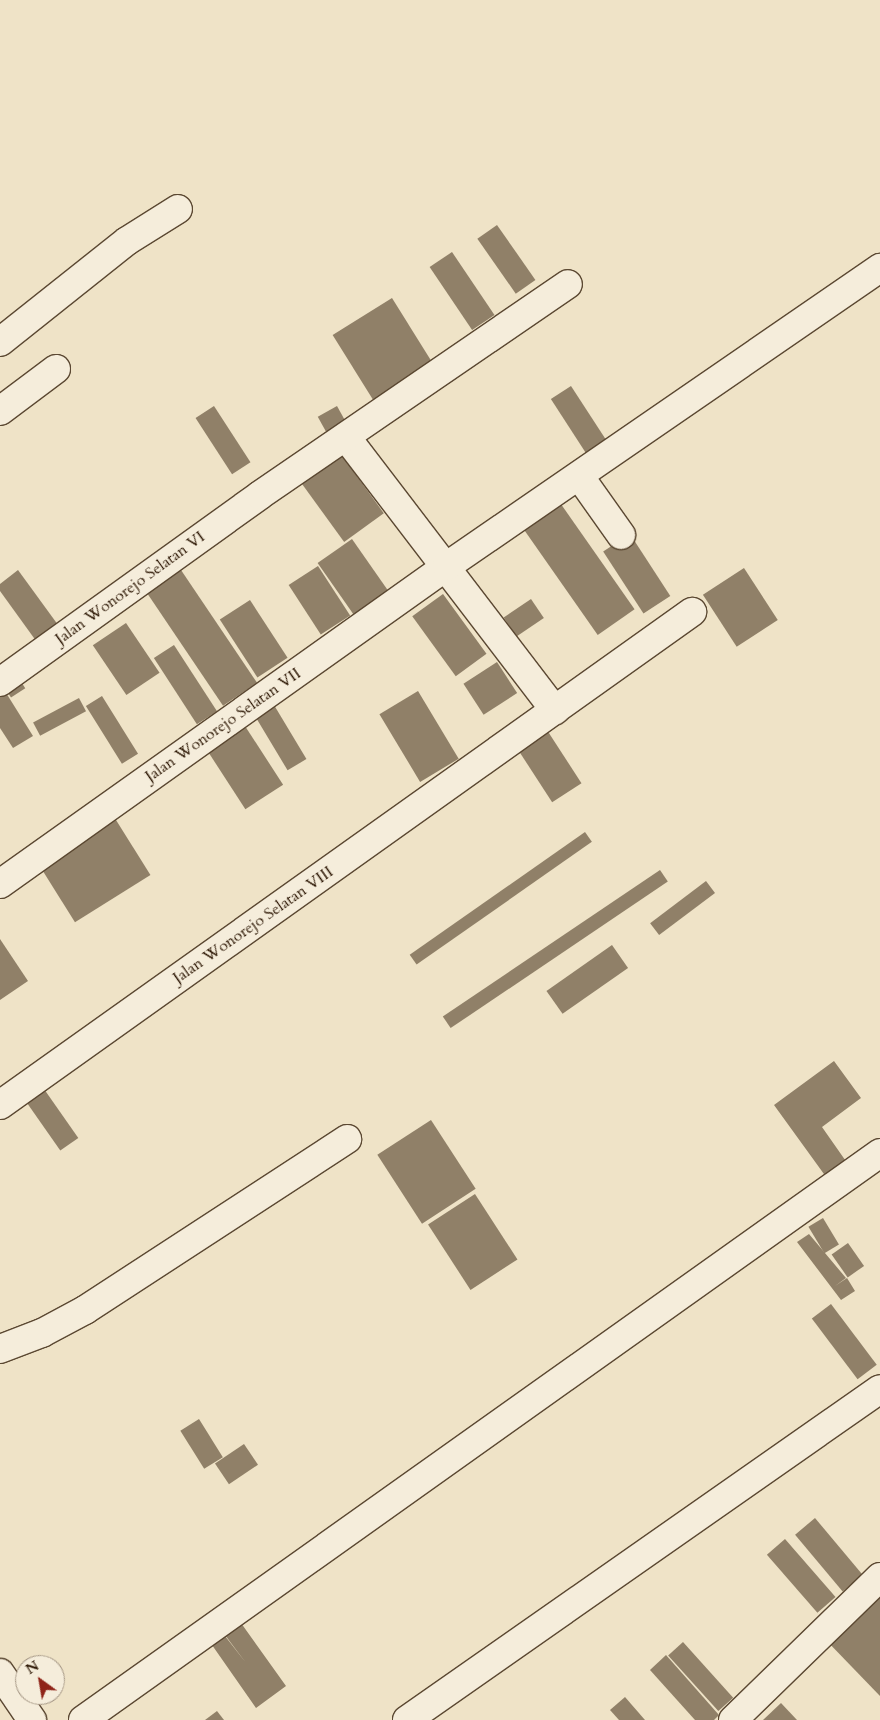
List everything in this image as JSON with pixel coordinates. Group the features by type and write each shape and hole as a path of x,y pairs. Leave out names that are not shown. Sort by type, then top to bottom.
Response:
{"street":[{"path":"0,342 127,241 178,209"},
{"name":"Jalan Wonorejo Selatan VII","path":"0,884 447,566 580,477 880,268"},
{"name":"Jalan Wonorejo Selatan VI","path":"0,682 260,495 568,284"},
{"path":"0,411 56,369"},
{"path":"346,437 447,566 555,710"},
{"path":"580,477 620,535"},
{"name":"Jalan Wonorejo Selatan VIII","path":"0,1105 692,612"},
{"path":"0,1349 42,1333 85,1310 348,1139"},
{"path":"83,1720 880,1153"},
{"path":"406,1720 880,1389"},
{"path":"733,1720 880,1577"},
{"path":"0,1673 32,1720"}],"building":[{"path":"497,225 535,280 516,294 477,239"},
{"path":"452,252 494,315 472,330 430,267"},
{"path":"392,298 433,364 374,401 333,335"},
{"path":"571,386 609,444 588,457 551,399"},
{"path":"214,406 250,462 232,474 196,418"},
{"path":"337,406 346,422 326,432 318,417"},
{"path":"335,446 384,513 344,542 295,475"},
{"path":"556,497 635,609 598,635 519,523"},
{"path":"630,534 670,596 643,613 603,551"},
{"path":"352,539 390,594 356,618 318,563"},
{"path":"318,566 350,615 321,635 289,585"},
{"path":"744,568 778,620 737,647 703,595"},
{"path":"18,570 61,629 39,645 0,591 0,584"},
{"path":"181,570 257,683 223,706 147,593"},
{"path":"443,594 486,654 456,676 412,616"},
{"path":"531,599 544,618 517,637 504,617"},
{"path":"250,600 288,658 257,677 220,620"},
{"path":"126,623 160,673 126,695 93,645"},
{"path":"174,645 217,711 197,724 154,658"},
{"path":"497,662 517,693 484,715 463,684"},
{"path":"16,674 25,688 11,698 2,683"},
{"path":"3,688 33,736 13,748 0,728 0,690"},
{"path":"418,691 459,759 420,782 379,714"},
{"path":"102,696 138,754 122,764 86,706"},
{"path":"79,698 86,711 40,736 33,722"},
{"path":"274,705 306,759 288,770 255,716"},
{"path":"245,726 283,785 245,809 207,751"},
{"path":"545,727 581,783 552,802 516,746"},
{"path":"116,820 150,875 75,922 41,867"},
{"path":"585,832 592,842 417,965 410,955"},
{"path":"660,870 668,882 451,1028 443,1017"},
{"path":"706,881 715,893 659,935 650,923"},
{"path":"0,939 28,981 0,1000"},
{"path":"612,945 628,968 563,1014 546,991"},
{"path":"834,1061 861,1098 822,1127 850,1167 829,1181 774,1105"},
{"path":"37,1079 78,1138 60,1151 19,1092"},
{"path":"431,1120 476,1189 422,1224 377,1155"},
{"path":"475,1194 517,1259 471,1290 428,1224"},
{"path":"823,1218 839,1245 824,1253 808,1227"},
{"path":"809,1234 846,1278 835,1286 847,1278 855,1291 841,1300 797,1242"},
{"path":"848,1243 864,1266 848,1277 832,1254"},
{"path":"831,1304 877,1365 858,1379 812,1318"},
{"path":"199,1419 223,1457 204,1469 180,1431"},
{"path":"244,1444 258,1465 229,1484 215,1464"},
{"path":"815,1518 863,1575 843,1591 795,1535"},
{"path":"785,1539 836,1597 817,1613 767,1555"},
{"path":"873,1591 880,1598 880,1696 824,1638"},
{"path":"241,1623 286,1686 256,1708 212,1645 225,1636 246,1663 225,1635"},
{"path":"683,1642 733,1698 718,1711 668,1655"},
{"path":"666,1655 719,1715 714,1720 695,1720 650,1670"},
{"path":"625,1697 645,1720 619,1720 610,1710"},
{"path":"781,1703 797,1720 763,1720"},
{"path":"217,1711 224,1720 205,1720"}]}
